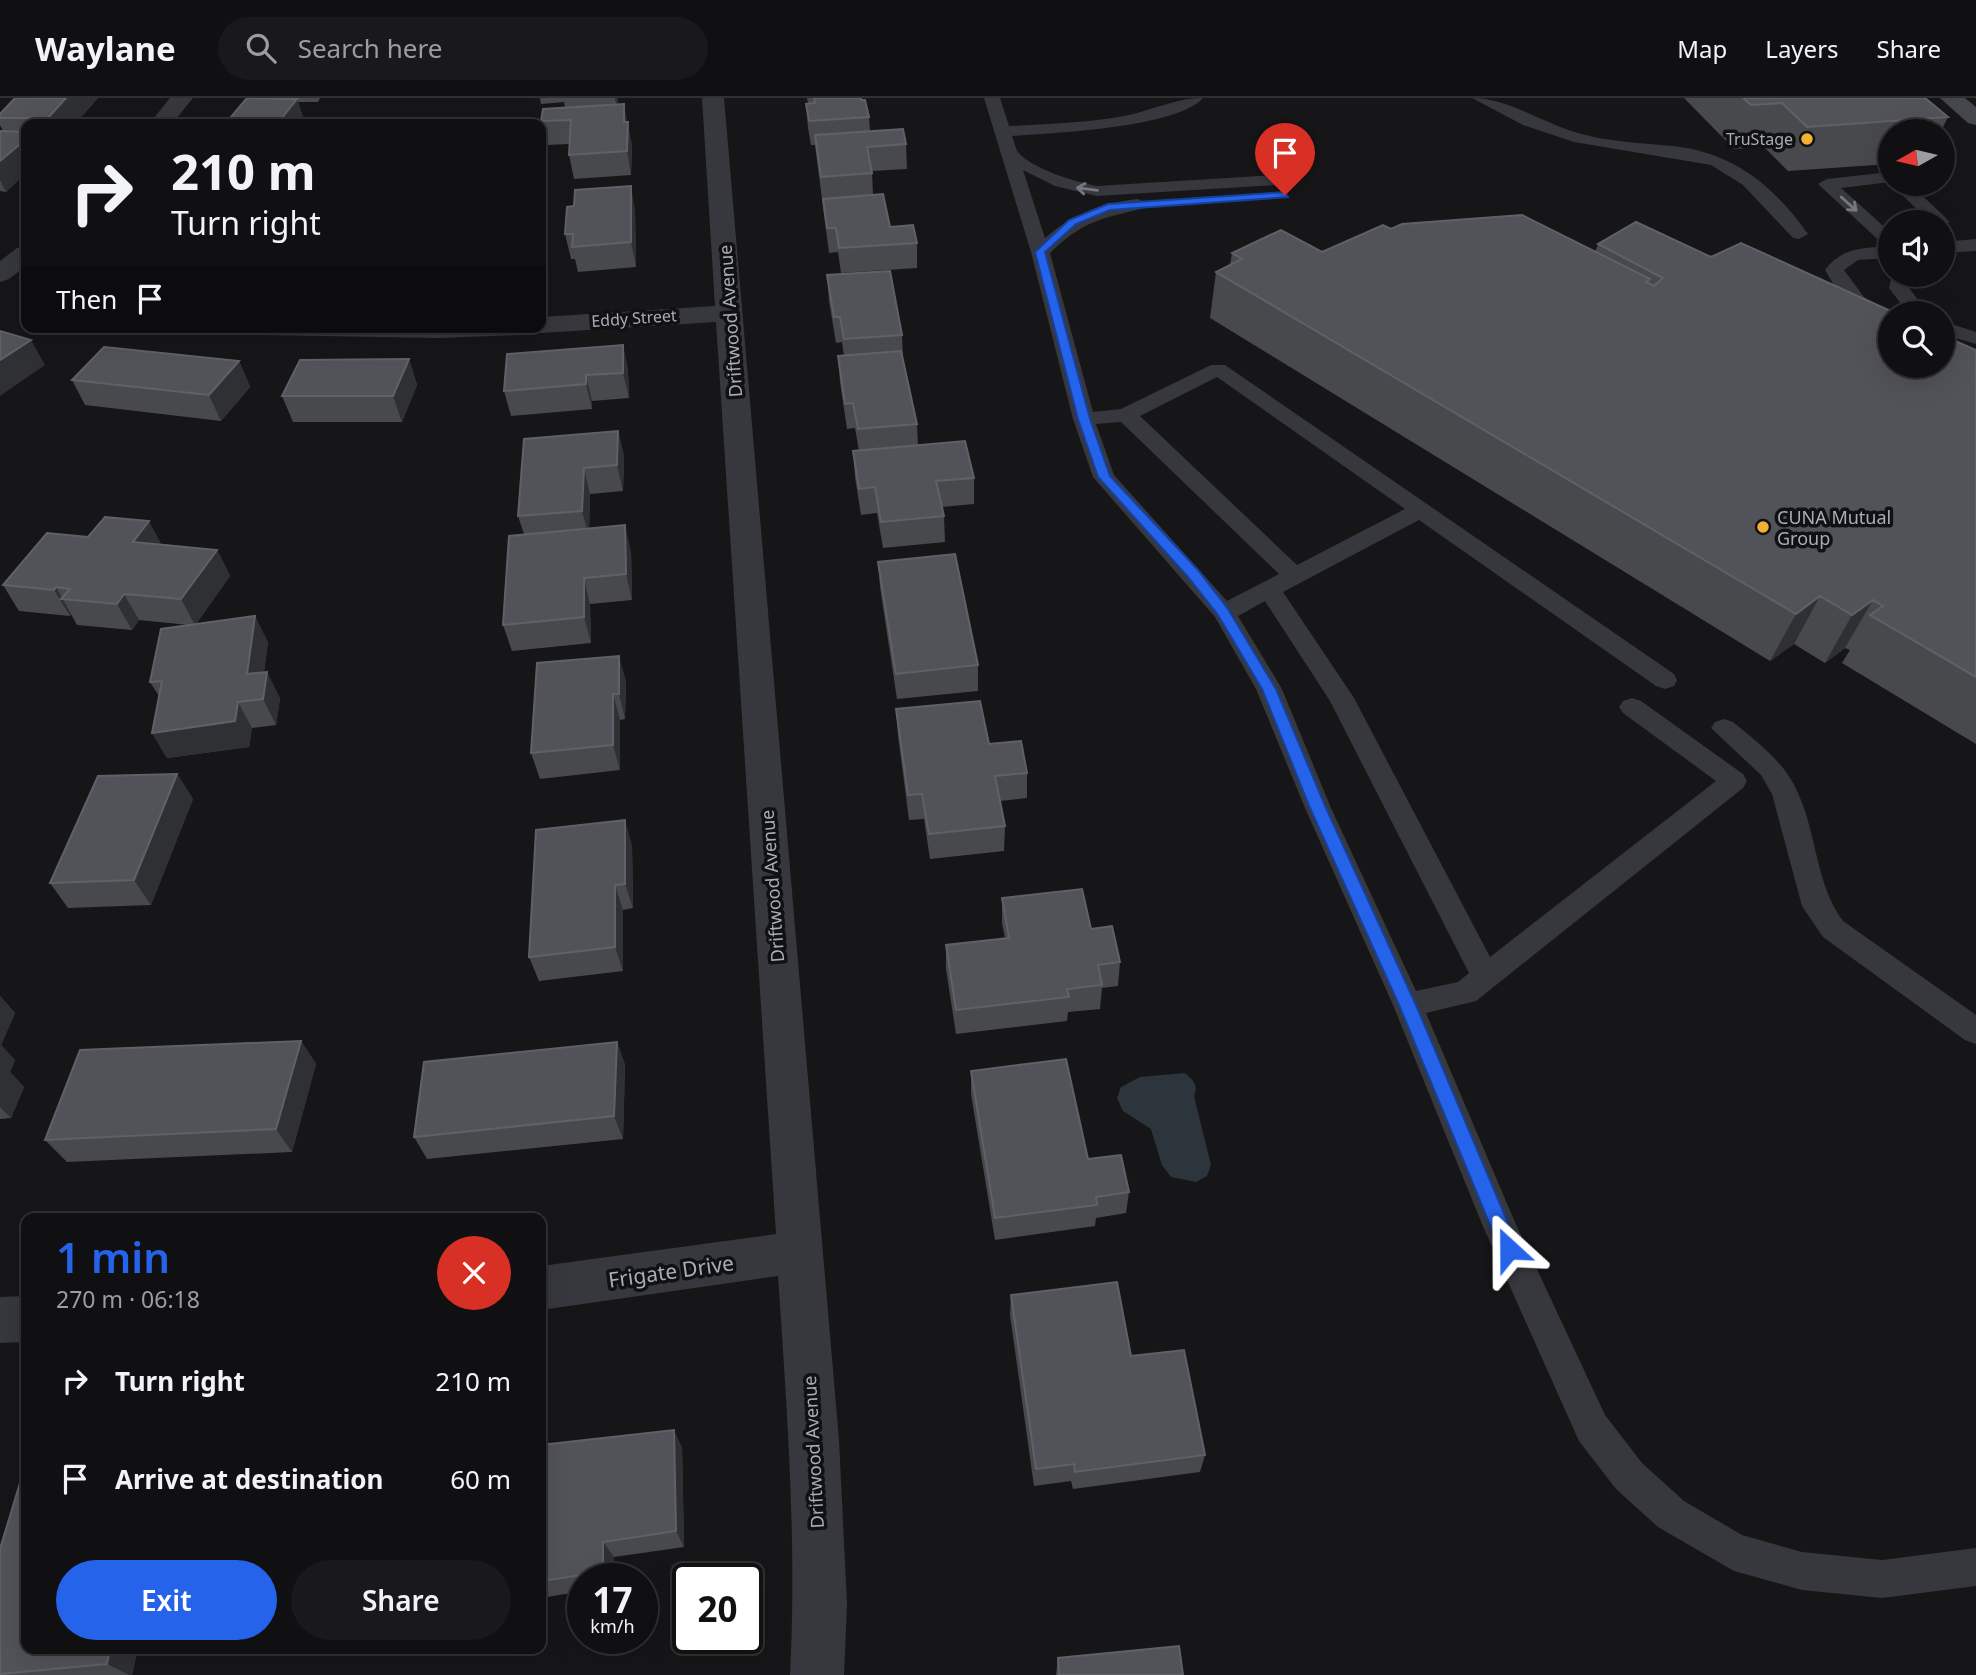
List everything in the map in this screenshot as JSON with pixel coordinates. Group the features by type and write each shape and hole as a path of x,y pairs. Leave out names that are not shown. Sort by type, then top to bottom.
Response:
{"main road":[{"path":"1951,98 1976,118"}],"street":[{"path":"164,119 182,98"},
{"name":"Driftwood Avenue","path":"713,98 814,1440 820,1604 817,1675"},
{"path":"0,274 21,257"},
{"name":"Eddy Street","path":"546,325 728,313"},
{"name":"Frigate Drive","path":"546,1287 800,1252"},
{"path":"0,1320 21,1319"}],"lane":[{"path":"992,98 1040,252 1084,419 1104,477 1193,573 1224,613 1269,689 1318,808 1408,1005 1499,1224 1592,1428 1629,1476 1671,1514 1734,1552 1802,1571 1882,1579 1976,1567"},
{"path":"1005,142 1151,117 1195,98"},
{"path":"1480,98 1541,127 1580,139 1700,155 1728,166 1745,177 1799,234"},
{"path":"1005,142 1046,177 1078,188 1097,191 1281,187 1108,207 1072,222 1040,252"},
{"path":"1878,178 1827,184 1878,238"},
{"path":"1912,196 1927,210"},
{"path":"1955,234 1970,245"},
{"path":"1878,250 1852,255 1838,262 1834,270 1844,287 1868,312 1878,317"},
{"path":"1955,331 1976,338"},
{"path":"1955,349 1976,351"},
{"path":"1084,419 1126,415 1218,369 1665,680"},
{"path":"1126,415 1296,577"},
{"path":"1224,613 1419,511"},
{"path":"1270,590 1341,698 1486,977"},
{"path":"1408,1005 1466,992 1734,781 1632,707"},
{"path":"1724,729 1770,768 1785,793 1797,828 1816,906 1833,929 1976,1031"}],"shaded area":[{"path":"1185,1073 1195,1086 1194,1096 1211,1165 1207,1176 1196,1182 1171,1177 1162,1165 1151,1129 1123,1111 1117,1098 1121,1087 1140,1077"}],"building":[{"path":"15,98 66,98 48,118 0,118 0,114"},
{"path":"247,98 297,99 281,119 229,119"},
{"path":"814,98 861,98 865,100 869,117 809,121 806,104 815,103"},
{"path":"1743,98 1925,98 1948,117 1878,119 1878,122 1807,127 1782,103 1751,105"},
{"path":"624,104 624,122 628,122 627,151 569,155 571,120 546,121 541,119 543,109"},
{"path":"903,129 906,144 867,147 872,173 821,177 815,135"},
{"path":"0,131 21,132 21,143 0,161"},
{"path":"631,186 631,242 572,247 573,234 565,234 567,207 574,206 575,190"},
{"path":"883,194 890,227 913,225 917,243 839,248 836,228 827,228 823,199"},
{"name":"CUNA Mutual Group","path":"1522,215 1650,279 1646,282 1654,286 1663,278 1598,244 1636,222 1711,257 1741,243 1878,305 1878,378 1955,378 1955,341 1976,350 1976,677 1870,615 1883,606 1873,600 1852,615 1820,596 1796,614 1216,272 1242,259 1232,253 1281,230 1322,252 1383,225 1391,229 1402,224"},
{"path":"890,271 902,335 844,339 840,317 834,317 827,275"},
{"path":"0,331 31,340 0,360"},
{"path":"623,345 623,373 586,375 586,384 504,391 507,354"},
{"path":"104,347 239,361 209,395 72,380"},
{"path":"901,351 917,424 858,429 853,403 845,404 838,356"},
{"path":"409,359 393,396 282,396 300,360"},
{"path":"618,431 617,465 584,468 582,511 518,516 524,439"},
{"path":"965,441 974,478 936,481 944,516 881,522 875,487 859,489 853,451"},
{"path":"105,517 149,521 133,542 217,550 181,599 124,594 117,604 61,599 70,589 3,585 47,533 88,537"},
{"path":"625,525 626,574 584,578 584,617 503,625 509,536"},
{"path":"955,554 978,665 896,674 878,562"},
{"path":"255,616 247,674 267,672 263,699 238,702 235,721 152,733 162,681 150,682 161,629"},
{"path":"619,656 619,694 613,694 613,745 531,753 537,663"},
{"path":"980,701 989,744 1021,741 1027,773 995,776 1005,826 929,834 922,794 908,795 896,709"},
{"path":"177,774 134,880 50,883 98,776"},
{"path":"625,820 625,884 615,885 615,947 529,957 536,830"},
{"path":"1082,889 1091,929 1112,926 1120,962 1098,965 1102,985 1067,989 1069,997 956,1010 946,945 1009,938 1002,898"},
{"path":"301,1041 276,1129 45,1140 80,1050"},
{"path":"617,1042 614,1116 414,1137 424,1062"},
{"path":"1066,1059 1088,1159 1121,1155 1129,1192 1096,1197 1097,1205 995,1218 971,1071"},
{"path":"1117,1282 1131,1356 1184,1350 1205,1455 1075,1472 1074,1464 1036,1469 1011,1295"},
{"path":"674,1430 676,1531 603,1542 603,1563 567,1563 567,1577 546,1580 546,1444"},
{"path":"20,1483 21,1654 109,1654 107,1664 0,1674 0,1549"},
{"path":"1179,1646 1183,1675 1059,1675 1058,1658"}],"place":[{"name":"TruStage","path":"1807,139"},
{"name":"CUNA Mutual Group","path":"1763,527"}],"route":[{"path":"1285,195 1108,207 1072,222 1040,252 1084,419 1104,477 1156,537 1193,573 1224,613 1269,689 1318,808 1408,1005 1509,1249"}]}
